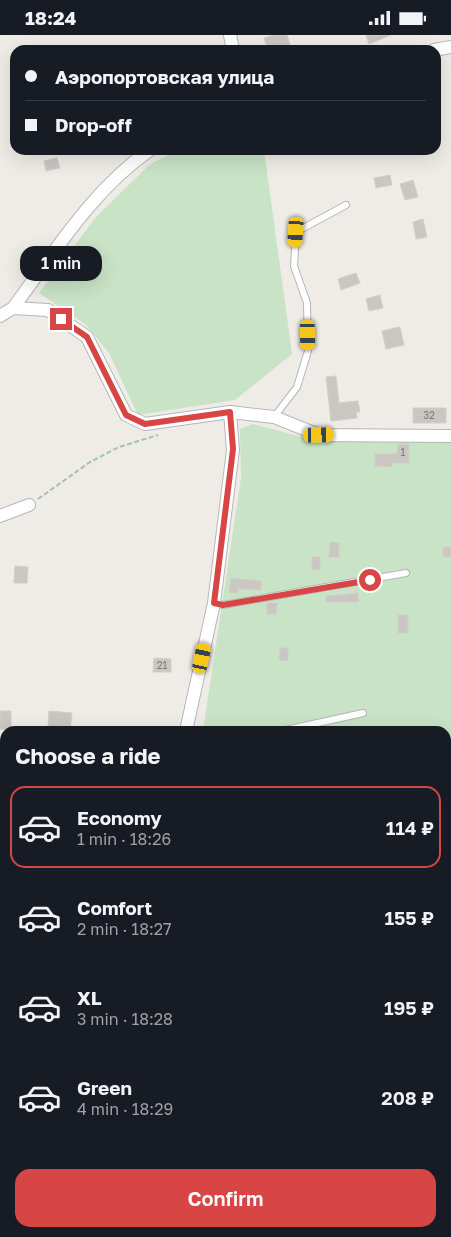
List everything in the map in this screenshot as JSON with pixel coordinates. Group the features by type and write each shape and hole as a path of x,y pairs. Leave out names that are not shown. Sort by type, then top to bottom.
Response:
{"street":[{"path":"0,316 13,308 86,210 132,163 143,155"},
{"path":"13,308 48,310 87,337 126,415 145,424 230,412 274,417 319,435 451,436"},
{"path":"187,726 214,603 233,449 230,412"},
{"path":"0,516 29,505"}],"lane":[{"path":"274,417 297,387 308,351 307,303 294,266 296,232 346,205"},
{"path":"214,603 223,605 406,573"},
{"path":"304,726 363,713"}],"path":[{"path":"29,505 90,462 119,447 167,432"}],"green space":[{"path":"168,155 265,155 292,354 235,400 138,415 109,353 86,325 39,293 96,217 149,165"},
{"path":"253,424 314,440 451,439 451,726 204,726 241,478 240,429"}],"building":[{"path":"274,35 287,35 290,45 266,45 264,38"},
{"path":"366,35 391,35 369,44"},
{"path":"57,158 60,168 46,171 44,161"},
{"path":"390,175 392,185 376,188 374,178"},
{"path":"413,180 418,197 405,200 400,184"},
{"path":"423,219 427,237 416,239 413,222"},
{"path":"356,273 360,283 341,290 338,279"},
{"path":"380,295 383,308 369,311 366,299"},
{"path":"400,327 404,345 386,349 382,331"},
{"path":"336,376 339,403 358,401 360,412 356,412 357,418 331,421 326,377"},
{"path":"413,408 446,408 446,423 413,423"},
{"path":"398,444 409,444 409,463 392,463 392,467 375,466 375,454 397,454"},
{"path":"330,542 339,543 339,557 329,557"},
{"path":"443,547 451,547 451,557 443,557"},
{"path":"312,557 320,557 320,569 312,570"},
{"path":"15,566 28,567 27,583 14,583"},
{"path":"231,578 261,581 261,590 238,589 238,593 229,592"},
{"path":"358,593 359,602 326,602 326,596"},
{"path":"267,603 277,603 276,614 267,614"},
{"path":"398,615 408,615 408,633 398,633"},
{"path":"280,648 288,648 288,661 279,660"},
{"path":"154,658 171,659 171,672 153,672"},
{"path":"0,711 11,711 11,726 0,726"},
{"path":"49,711 72,713 70,726 48,726"}],"route":[{"path":"61,319 87,337 126,415 145,424 230,412 233,449 214,603 223,605 370,580"}]}
